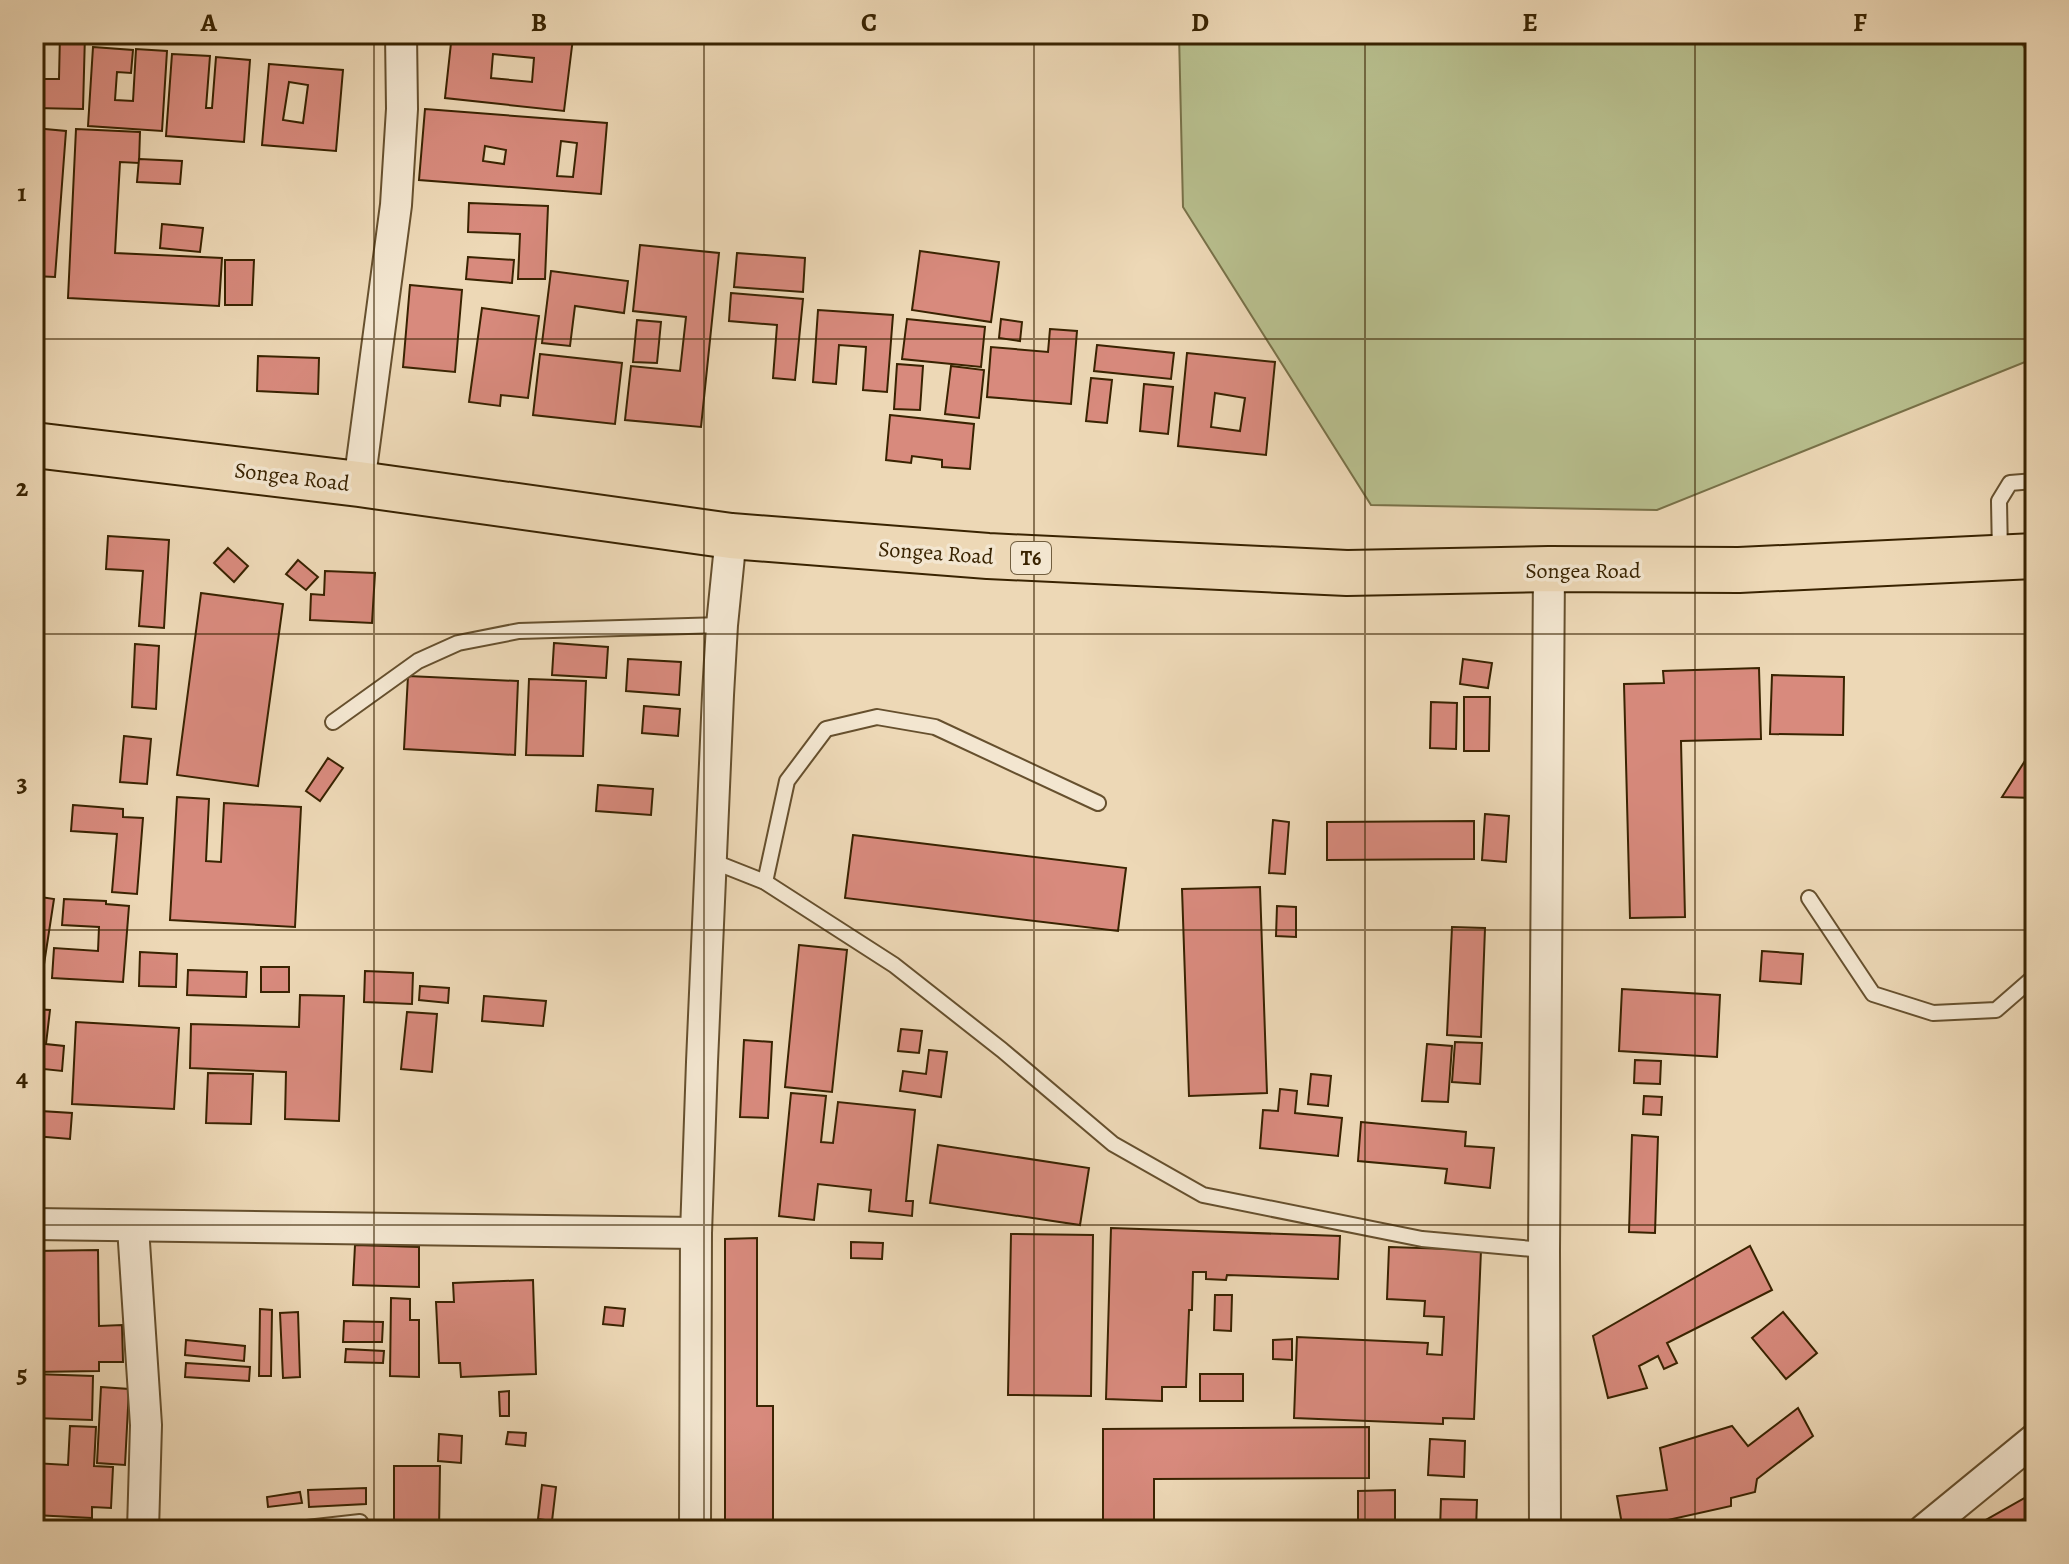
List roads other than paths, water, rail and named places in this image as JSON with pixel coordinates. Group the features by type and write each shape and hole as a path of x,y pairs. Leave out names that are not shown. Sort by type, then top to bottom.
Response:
{"highway":[{"name":"Songea Road","path":"34,445 359,484 731,536 988,556 1347,573 1549,569 1739,570 2018,557"}],"street":[{"path":"359,484 396,205 402,109 401,34"},
{"path":"695,1530 696,1233 722,625 731,536"},
{"path":"1545,1530 1549,569"},
{"path":"34,1224 696,1233"},
{"path":"133,1227 146,1425 143,1530"},
{"path":"1924,1530 2035,1439"}],"lane":[{"path":"2018,557 1999,501 2010,483 2035,481"},
{"path":"333,722 418,661 458,643 519,631 722,625"},
{"path":"765,882 787,781 826,729 877,717 935,727 1098,803"},
{"path":"712,861 765,882 894,965 1002,1050 1113,1144 1203,1195 1422,1239 1544,1250"},
{"path":"1809,898 1873,994 1933,1013 1996,1010 2035,976"},
{"path":"289,1530 360,1522"}]}
